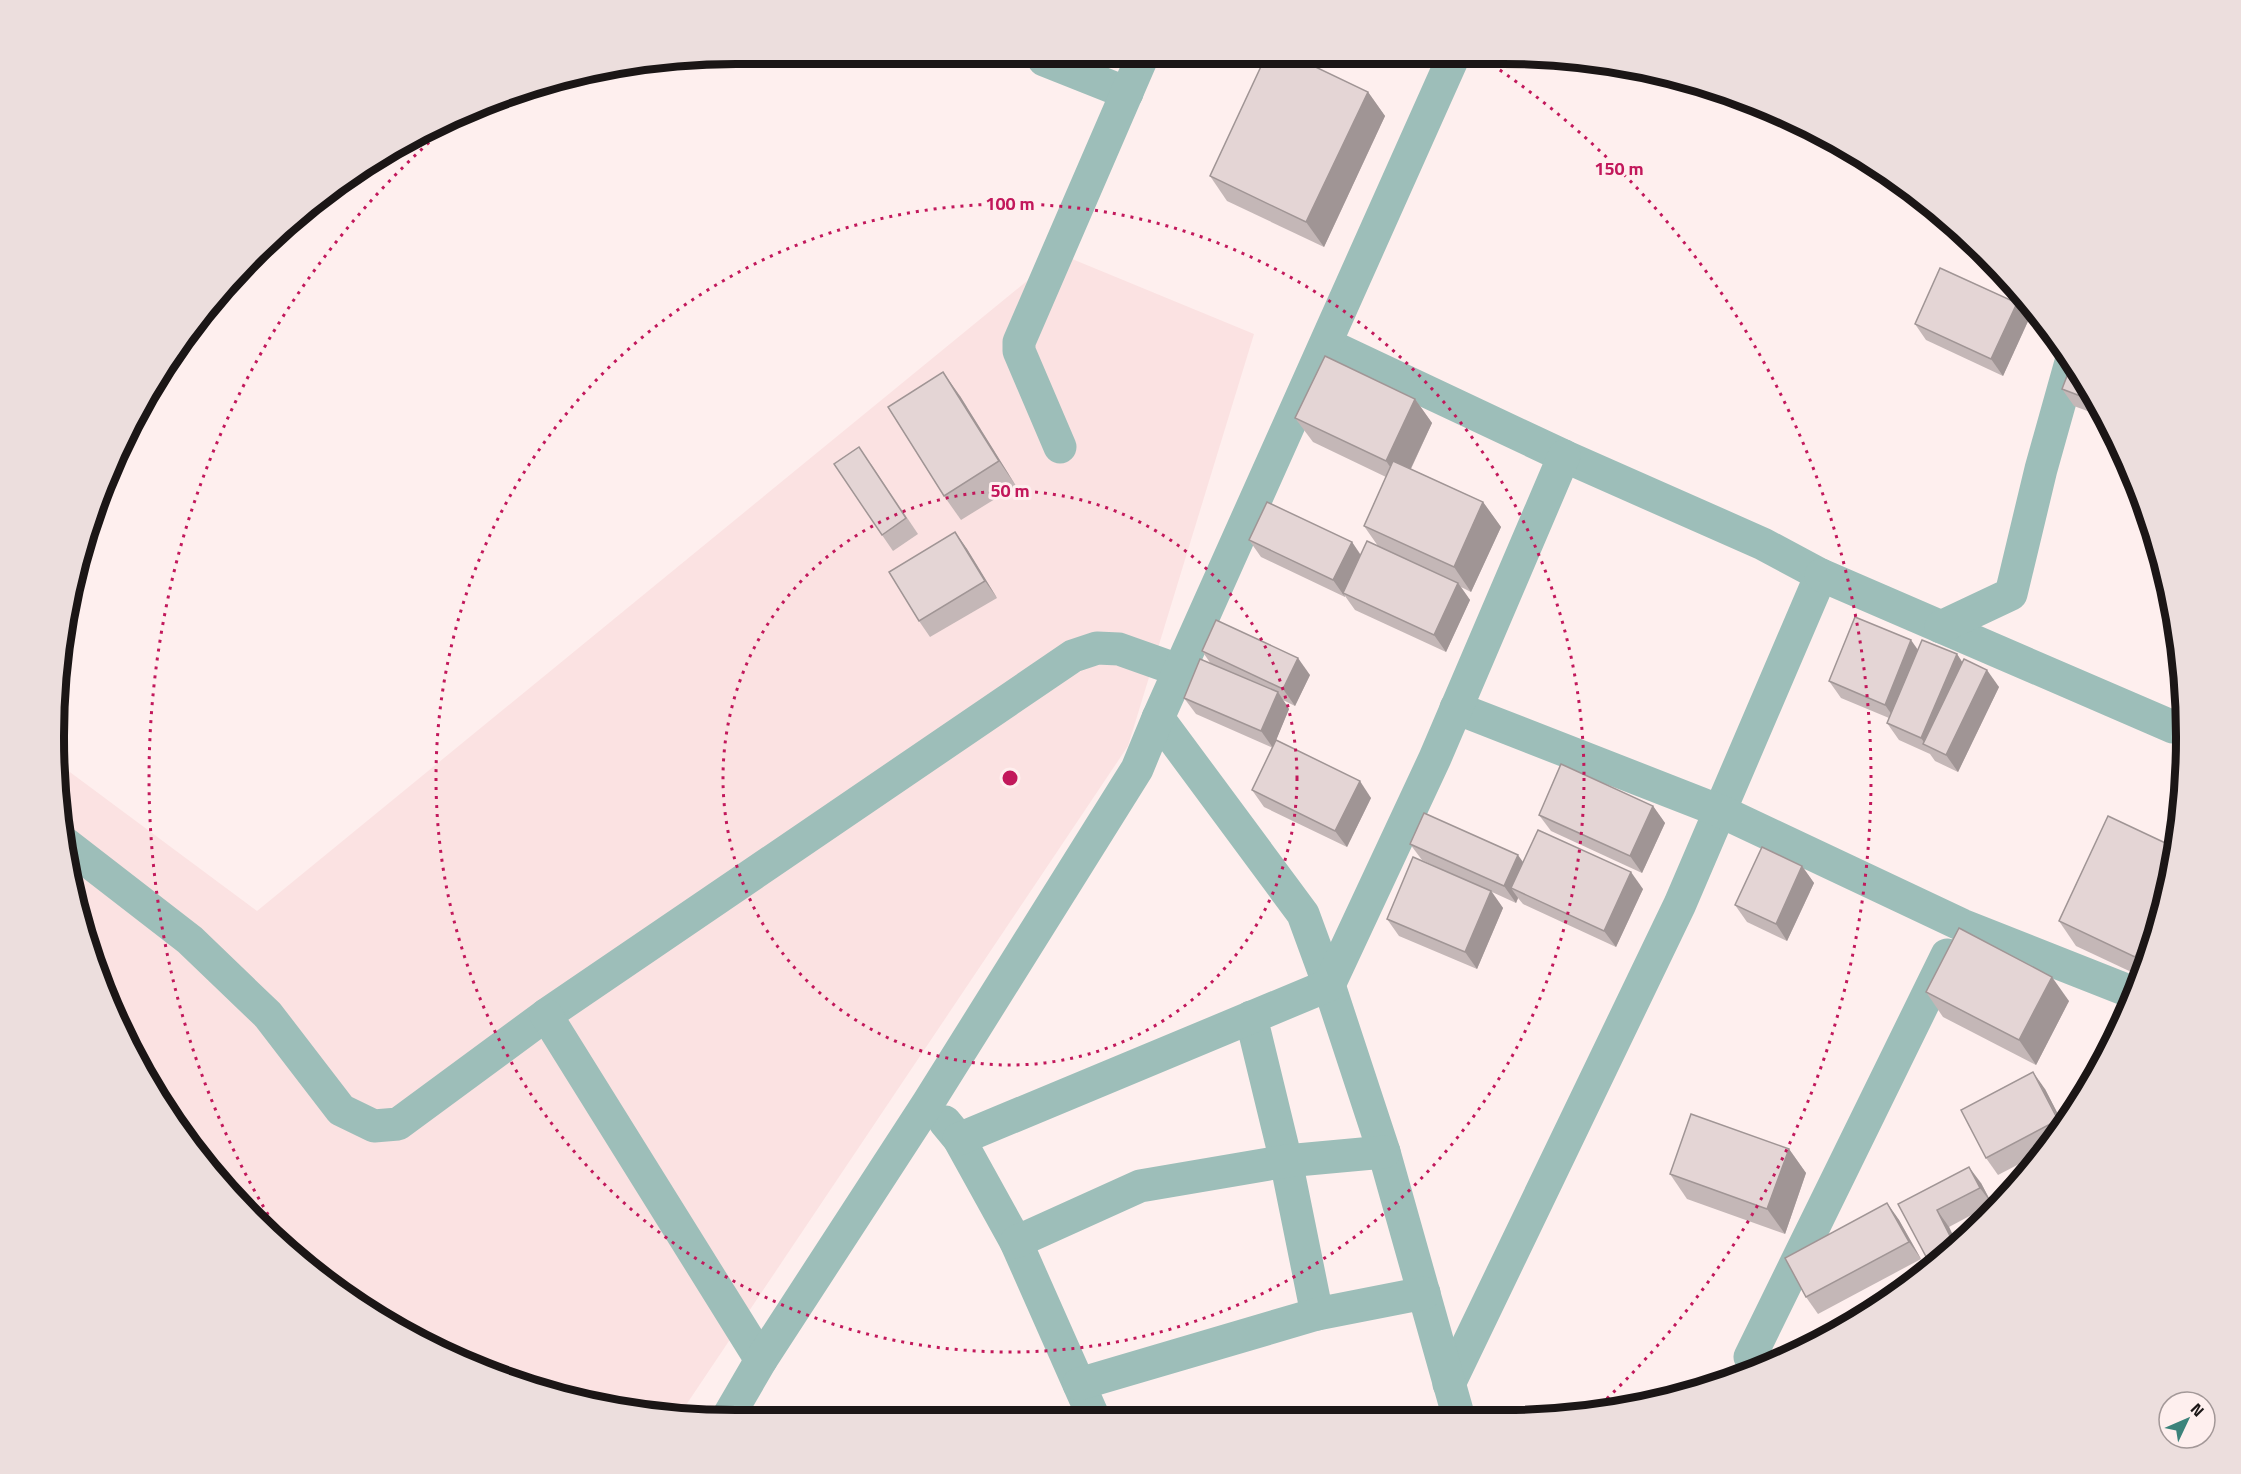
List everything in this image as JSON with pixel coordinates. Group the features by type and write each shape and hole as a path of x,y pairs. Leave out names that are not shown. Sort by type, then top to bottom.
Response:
{"street":[{"path":"1054,64 1127,93"},
{"path":"1060,447 1019,351 1019,342 1139,64"},
{"path":"732,1410 1137,769 1450,64"},
{"path":"1326,345 1564,456 1763,544 1821,575 2173,727"},
{"path":"1941,627 2010,594 2068,372"},
{"path":"959,1139 1329,985 1456,708 1564,456"},
{"path":"1449,1384 1680,904 1821,575"},
{"path":"74,850 190,940 268,1015 341,1110 374,1126 398,1124 546,1015 1073,656 1097,648 1119,649 1181,670"},
{"path":"1456,708 1720,811 1962,925 2127,990"},
{"path":"1158,718 1303,914 1384,1152 1457,1410"},
{"path":"1750,1357 1962,925"},
{"path":"546,1015 761,1360"},
{"path":"1251,1017 1286,1161 1317,1314"},
{"path":"928,1102 959,1139 1016,1242 1090,1410"},
{"path":"1016,1242 1140,1186 1286,1161 1384,1152"},
{"path":"1079,1384 1317,1314 1424,1293"}],"shaded area":[{"path":"1060,254 1254,334 1128,746 685,1407 606,1397 563,1387 521,1374 440,1340 363,1296 328,1271 261,1213 203,1146 178,1111 134,1034 116,994 87,911 77,868 70,825 65,769 257,911"}],"building":[{"path":"1262,64 1309,64 1368,92 1306,222 1210,176"},
{"path":"1940,268 2017,303 1991,359 1915,324"},
{"path":"1325,356 1415,399 1386,461 1295,418"},
{"path":"943,372 999,461 944,496 888,407"},
{"path":"2069,372 2084,397 2062,389"},
{"path":"859,447 906,518 882,535 834,464"},
{"path":"1393,461 1483,502 1454,567 1364,526"},
{"path":"1267,502 1352,542 1333,580 1249,540"},
{"path":"955,532 985,581 919,621 889,572"},
{"path":"1367,541 1458,583 1434,635 1343,593"},
{"path":"1855,617 1911,640 1885,705 1829,681"},
{"path":"1216,620 1298,658 1283,689 1202,651"},
{"path":"1922,640 1957,654 1921,738 1887,723"},
{"path":"1200,659 1278,692 1261,731 1184,698"},
{"path":"1964,659 1987,670 1946,755 1923,744"},
{"path":"1276,740 1360,781 1335,831 1252,790"},
{"path":"1561,764 1653,806 1630,856 1539,815"},
{"path":"1424,813 1518,855 1504,886 1410,844"},
{"path":"2108,816 2168,844 2154,911 2135,957 2059,921"},
{"path":"1538,830 1631,872 1604,931 1511,888"},
{"path":"1762,847 1802,866 1776,924 1735,905"},
{"path":"1413,857 1491,891 1465,952 1387,919"},
{"path":"1959,928 2052,977 2019,1040 1926,992"},
{"path":"2033,1072 2057,1119 1986,1158 1961,1110"},
{"path":"1691,1114 1789,1149 1767,1209 1670,1174"},
{"path":"1969,1167 1980,1188 1937,1210 1951,1239 1927,1259 1898,1204"},
{"path":"1887,1203 1909,1242 1806,1297 1785,1258"}]}
